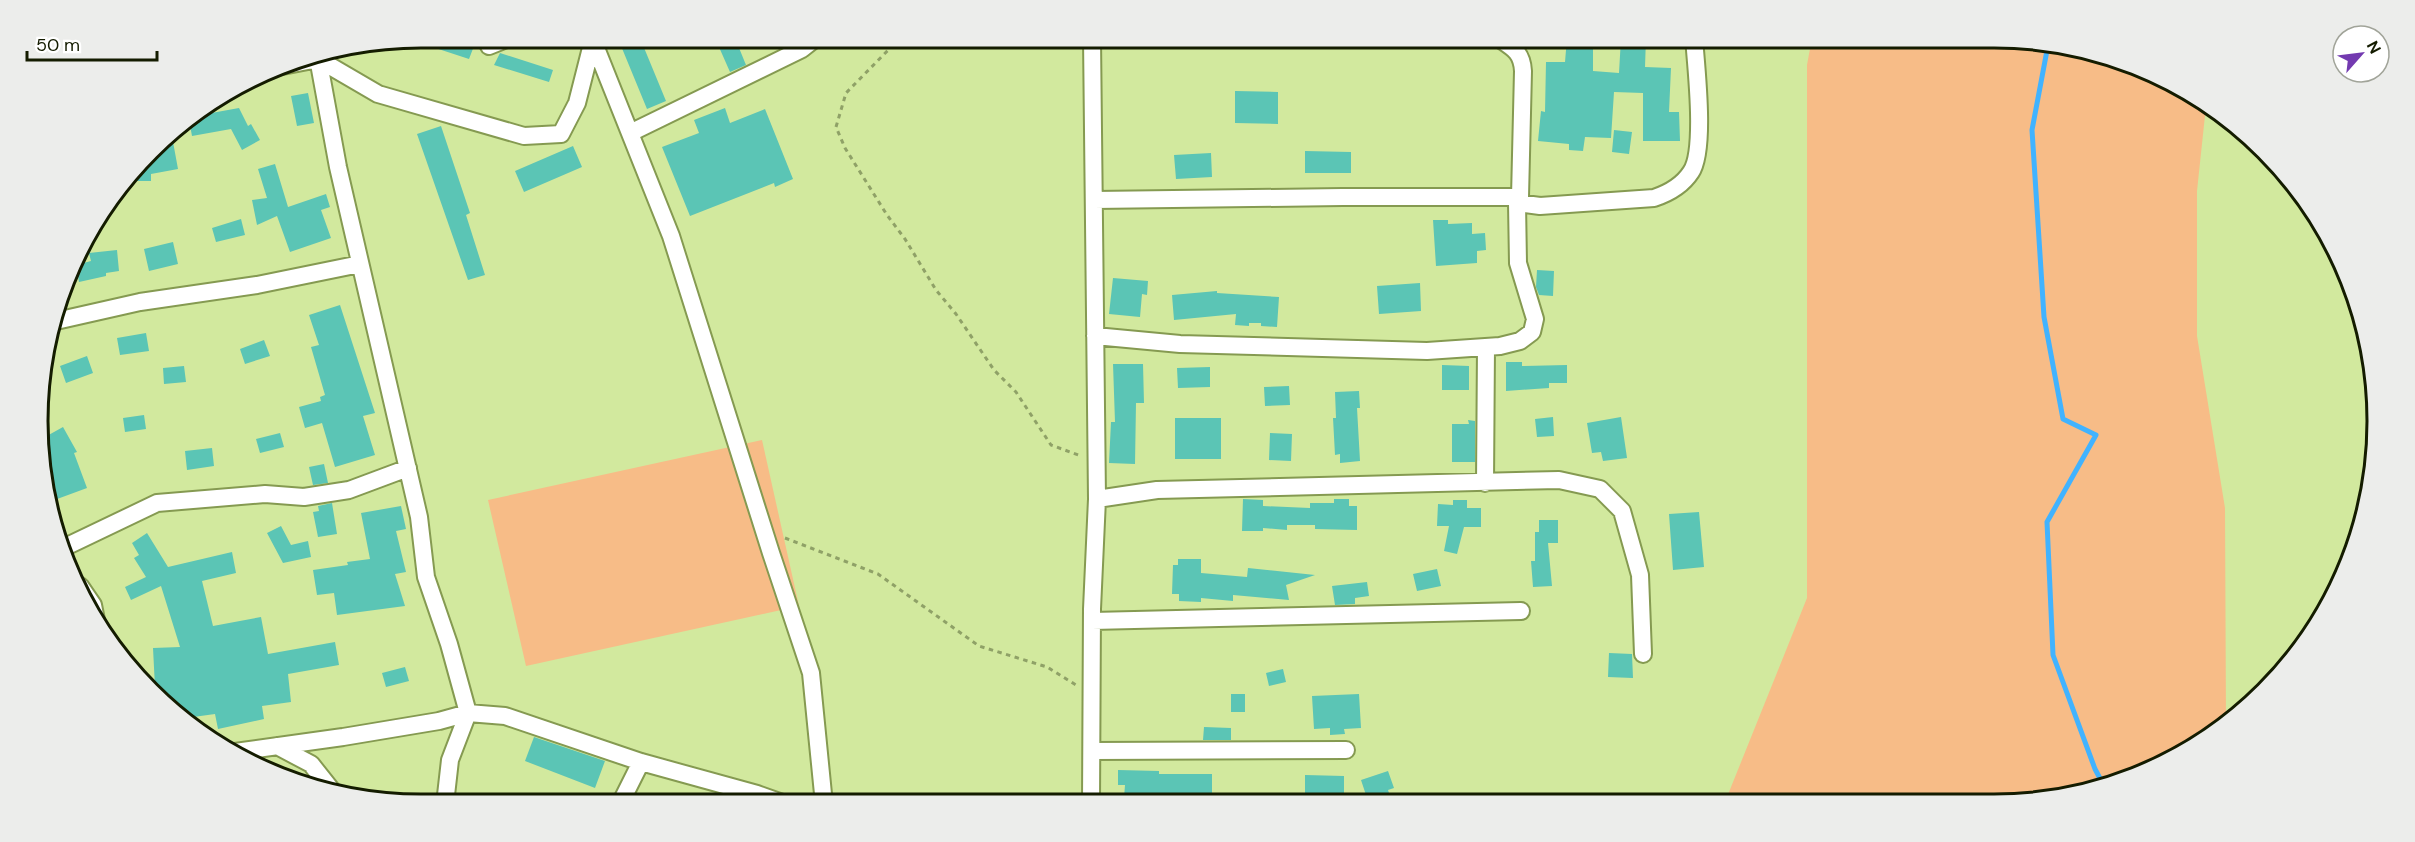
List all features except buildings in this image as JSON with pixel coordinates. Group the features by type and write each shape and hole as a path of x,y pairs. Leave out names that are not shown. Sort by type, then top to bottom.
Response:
{"street":[{"path":"323,61 378,94 524,136 561,134 577,103 591,48"},
{"path":"597,48 671,236 811,673 823,794"},
{"path":"630,133 803,48"},
{"path":"1092,48 1097,499 1092,621 1092,794"},
{"path":"1095,336 1180,344 1427,351 1486,347 1521,341 1532,332 1535,319 1518,263 1522,58 1513,48"},
{"path":"1094,200 1343,197 1519,200 1540,206 1654,198 1679,186 1693,170 1698,145 1700,102 1695,48"},
{"path":"319,63 338,167 419,517 426,577 449,644 468,713 450,760 446,794"},
{"path":"62,320 140,302 256,285 360,264"},
{"path":"1485,483 1486,347"},
{"path":"69,545 157,503 265,494 304,497 349,490 408,468"},
{"path":"1097,499 1157,490 1559,480 1600,489 1622,512 1640,575 1643,654"},
{"path":"1092,621 1521,611"},
{"path":"246,751 439,721 468,713 505,716 641,762 757,794"},
{"path":"277,747 311,764 325,781"},
{"path":"1092,751 1346,750"},
{"path":"625,794 641,762"}],"path":[{"path":"890,48 846,93 836,127 844,148 887,216 905,238 936,290 957,314 994,370 1016,392 1051,445 1096,462"},
{"path":"764,529 878,574 980,646 1047,667 1076,685 1092,713"}],"shaded area":[{"path":"1810,48 1994,48 2043,51 2091,61 2137,76 2159,86 2205,114 2197,191 2197,336 2225,508 2226,713 2159,756 2091,781 2043,791 1994,794 1728,794 1807,598 1807,65"},
{"path":"762,440 799,606 526,666 488,500"}],"waterway":[{"path":"2047,52 2032,130 2044,317 2063,419 2096,435 2047,522 2053,655 2100,778"}]}
